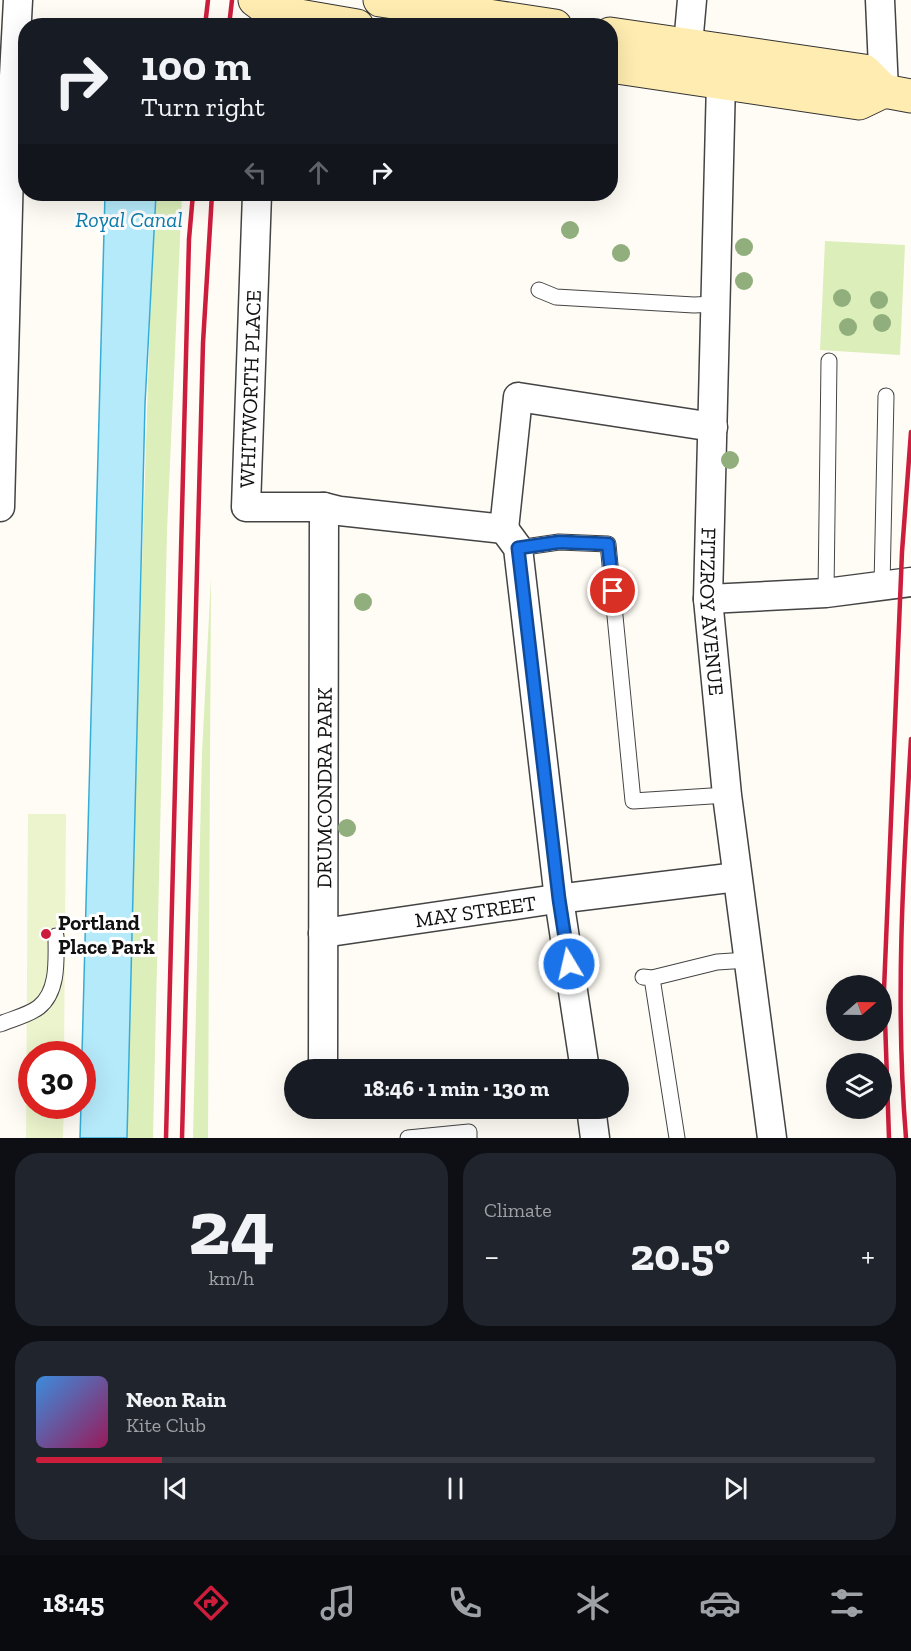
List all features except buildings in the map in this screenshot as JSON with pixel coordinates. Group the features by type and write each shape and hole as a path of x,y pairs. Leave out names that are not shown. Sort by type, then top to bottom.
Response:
{"main road":[{"path":"380,0 501,18"},
{"path":"264,12 304,18"},
{"path":"618,35 864,71 898,93"},
{"path":"618,67 859,103 898,93"}],"street":[{"path":"0,507 5,171 18,0"},
{"path":"688,45 692,0"},
{"path":"880,0 898,93"},
{"name":"FITZROY AVENUE","path":"721,82 708,599 726,795 772,1138"},
{"name":"WHITWORTH PLACE","path":"257,201 246,507 324,507"},
{"path":"583,1059 559,899 511,538 518,397 713,427"},
{"path":"324,507 511,538"},
{"name":"DRUMCONDRA PARK","path":"323,1059 324,507"},
{"path":"708,599 826,593 911,582"},
{"name":"MAY STREET","path":"323,933 559,899 737,877"},
{"path":"592,1119 595,1138"}],"lane":[{"path":"539,290 556,297 694,305 716,304"},
{"path":"826,593 829,361"},
{"path":"882,586 886,396"},
{"path":"511,538 608,544 633,801 726,795"},
{"path":"0,1024 39,1007 49,994 56,973 56,936"},
{"path":"677,1138 647,977 717,962 748,960"},
{"path":"408,1138 469,1132 469,1138"}],"green space":[{"path":"155,201 182,201 167,531 153,1138 127,1138 138,692"},
{"path":"825,241 905,245 900,355 820,350"},
{"path":"211,577 208,1138 193,1138 202,753"},
{"name":"Portland Place Park","path":"28,814 66,814 64,1041 27,1041"},
{"name":"Portland Place Park","path":"26,1119 64,1119 63,1138 26,1138"}],"water":[{"name":"Royal Canal","path":"105,201 156,201 145,404 127,1138 80,1138 81,1119 96,1119 96,1041 82,1041"}],"pier":[{"path":"116,0 153,0 152,18 115,18"}],"railway":[{"path":"206,18 208,0"},
{"path":"230,18 232,0"},
{"path":"166,1138 189,239 192,201"},
{"path":"182,1138 203,343 212,201"},
{"path":"889,1138 884,990 902,552 911,432"},
{"path":"906,1138 901,988 903,889 911,739"}],"place":[{"name":"Portland Place Park","path":"46,934"}],"route":[{"path":"569,964 559,899 518,548 559,542 608,544 613,591"}]}
